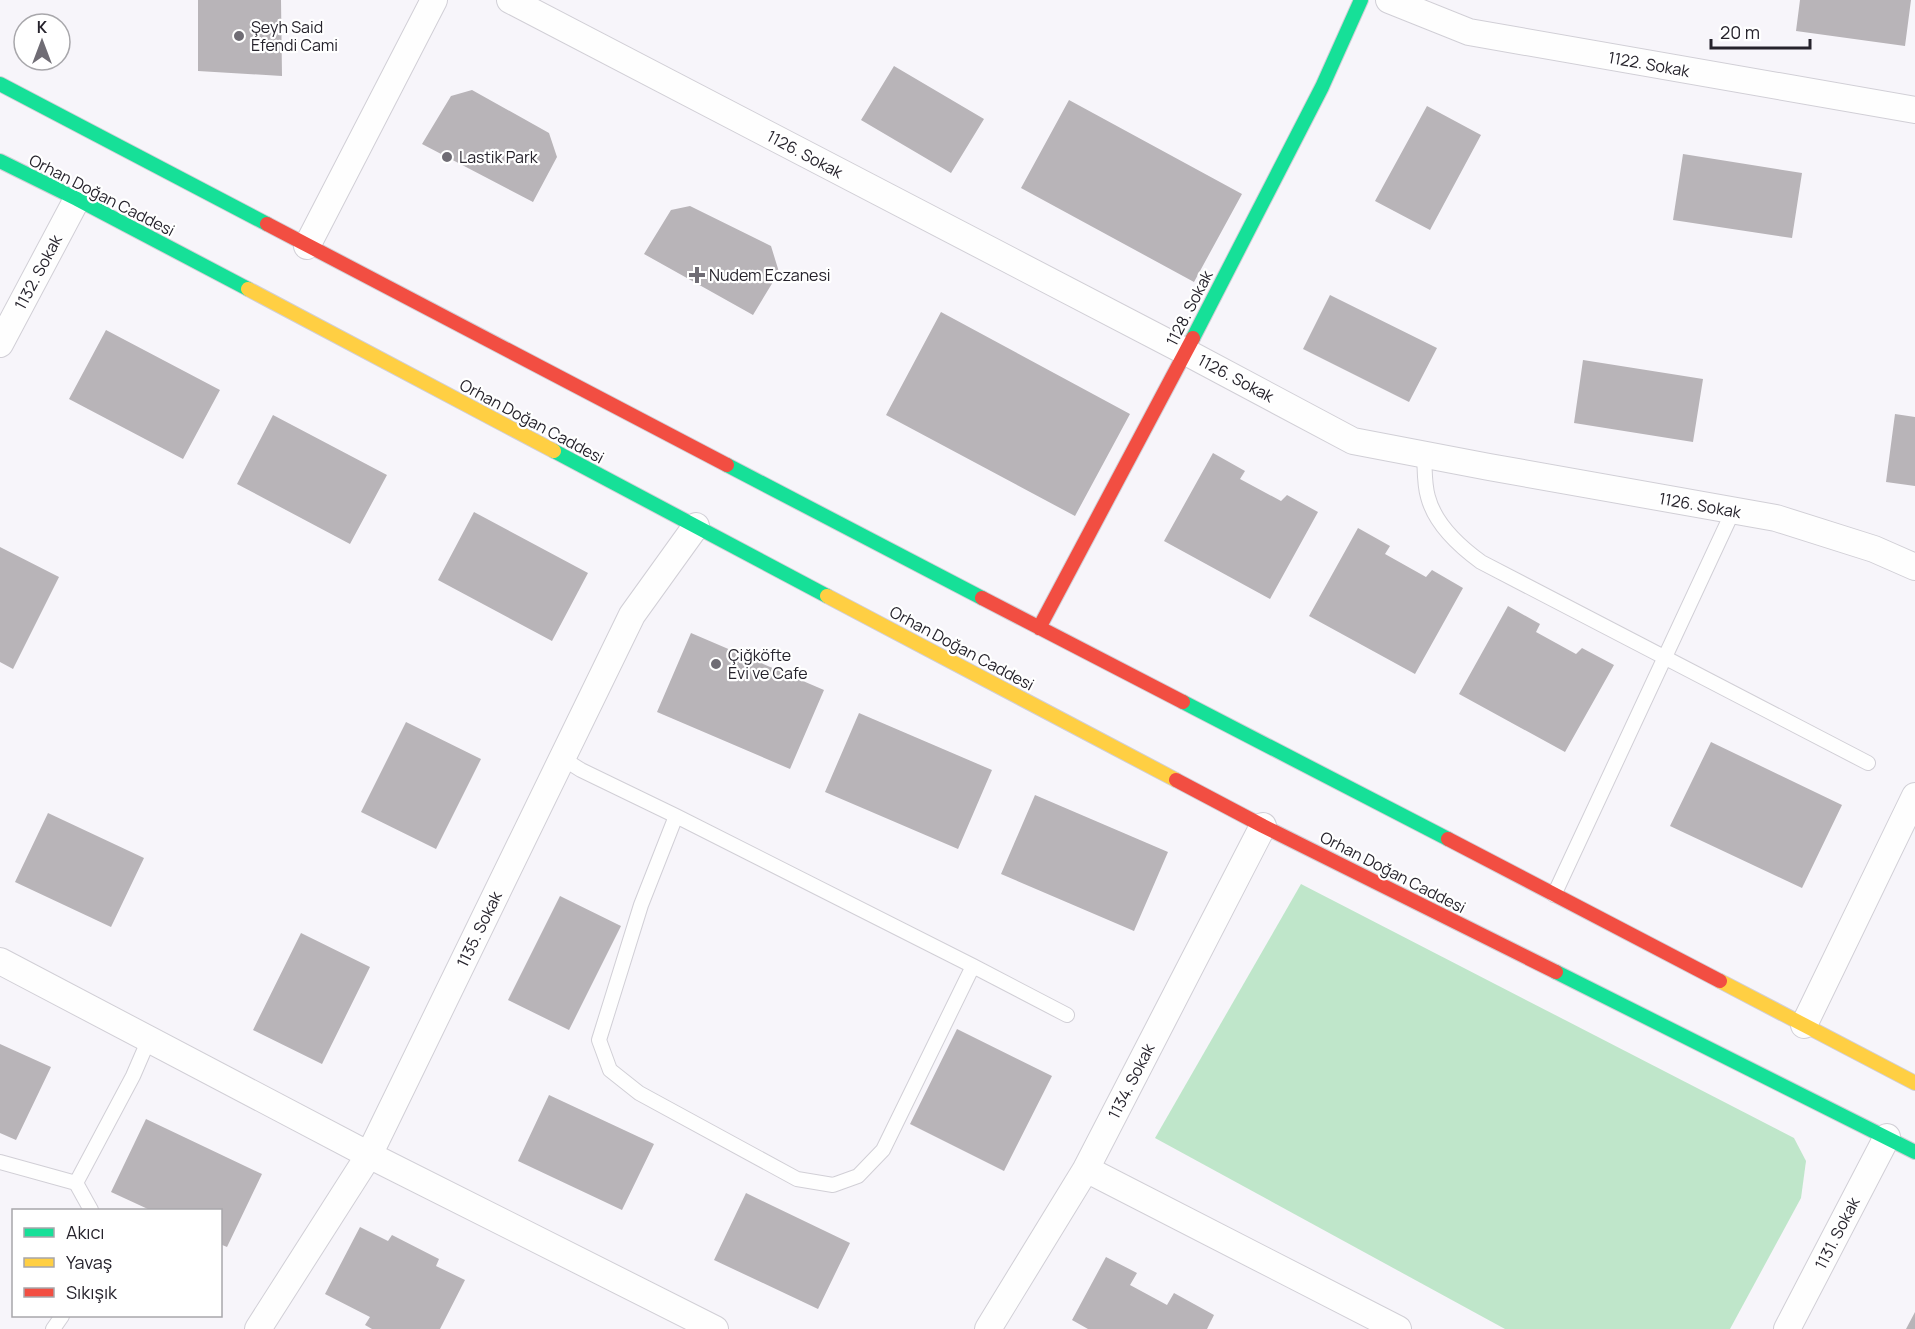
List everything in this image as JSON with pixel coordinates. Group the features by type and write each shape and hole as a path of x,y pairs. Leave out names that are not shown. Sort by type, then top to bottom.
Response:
{"main road":[{"name":"1128. Sokak","path":"1039,628 1186,352 1322,87 1361,0"},
{"path":"0,84 1915,1083"},
{"name":"Orhan Doğan Caddesi","path":"0,161 77,199 1263,826 1915,1152"}],"street":[{"path":"307,246 434,0"},
{"name":"1126. Sokak","path":"510,0 1353,441 1776,518 1874,549 1915,567"},
{"name":"1122. Sokak","path":"1389,0 1469,32 1915,110"},
{"name":"1132. Sokak","path":"0,344 77,199"},
{"name":"1135. Sokak","path":"260,1328 369,1155 632,615 696,526"},
{"path":"1804,1025 1915,796"},
{"name":"1134. Sokak","path":"988,1329 1086,1168 1263,826"},
{"path":"0,961 369,1155 715,1329"},
{"name":"1131. Sokak","path":"1787,1329 1887,1137"},
{"path":"1086,1168 1398,1329"}],"lane":[{"path":"1424,454 1428,497 1435,514 1445,530 1481,562 1868,763"},
{"path":"1554,895 1732,511"},
{"path":"562,758 581,770 1067,1015"},
{"path":"676,816 641,905 599,1040 610,1070 639,1093 797,1179 832,1185 858,1176 883,1150 973,966"},
{"path":"76,1184 133,1076 149,1039"},
{"path":"0,1162 76,1184 90,1209"}],"green space":[{"path":"1301,884 1794,1138 1806,1161 1801,1198 1730,1329 1505,1329 1155,1138"}],"building":[{"name":"Şeyh Said Efendi Cami","path":"198,0 281,0 282,76 198,71"},
{"path":"1800,0 1911,0 1905,46 1796,31"},
{"path":"894,66 984,119 951,173 861,120"},
{"path":"472,90 549,133 557,157 533,202 422,144 451,96"},
{"path":"1069,100 1242,194 1194,282 1021,188"},
{"path":"1427,106 1481,135 1430,230 1375,201"},
{"path":"1683,154 1802,173 1792,238 1673,220"},
{"path":"690,206 771,246 779,272 753,315 644,254 671,210"},
{"path":"1330,295 1437,348 1409,402 1303,349"},
{"path":"941,312 1130,414 1075,516 886,415"},
{"path":"106,330 220,390 183,459 69,399"},
{"path":"1583,360 1703,379 1693,442 1574,423"},
{"path":"1895,414 1915,417 1915,486 1886,482"},
{"path":"273,415 387,475 350,544 237,484"},
{"path":"1213,453 1245,471 1240,479 1281,501 1287,495 1318,512 1270,599 1164,541"},
{"path":"474,512 588,573 552,641 438,580"},
{"path":"1358,528 1390,546 1385,554 1426,577 1432,570 1463,588 1415,674 1309,616"},
{"path":"0,547 59,577 13,669 0,662"},
{"path":"1508,606 1540,624 1536,632 1576,654 1582,648 1614,665 1565,752 1459,694"},
{"path":"691,633 824,690 790,769 657,712"},
{"path":"859,713 992,770 958,849 825,792"},
{"path":"406,722 481,759 436,849 361,812"},
{"path":"1711,742 1842,805 1802,888 1670,826"},
{"path":"1035,795 1168,852 1134,931 1001,874"},
{"path":"48,813 144,858 111,927 15,882"},
{"path":"560,896 621,926 569,1030 508,1000"},
{"path":"301,933 370,967 322,1064 253,1030"},
{"path":"957,1029 1052,1076 1004,1171 910,1124"},
{"path":"0,1044 51,1067 16,1140 0,1133"},
{"path":"549,1095 654,1144 622,1210 518,1161"},
{"path":"146,1119 262,1174 227,1247 222,1245 222,1209 148,1209 111,1192"},
{"path":"746,1193 850,1243 818,1309 714,1260"},
{"path":"360,1227 388,1241 392,1235 439,1259 436,1266 465,1280 440,1329 372,1329 365,1325 370,1317 325,1294"},
{"path":"1106,1257 1137,1273 1130,1285 1167,1305 1174,1293 1214,1315 1207,1329 1088,1329 1072,1320"},
{"path":"1915,1312 1915,1329 1906,1329"}],"traffic: fast":[{"path":"1193,338 1322,87 1361,0"},
{"path":"0,84 267,224"},
{"path":"0,161 248,289"},
{"path":"554,451 827,596"},
{"path":"727,465 982,598"},
{"path":"1183,702 1448,839"},
{"path":"1556,972 1915,1152"}],"traffic: slow":[{"path":"248,289 554,451"},
{"path":"827,596 1176,780"},
{"path":"1720,981 1915,1083"}],"traffic: jam":[{"path":"267,224 727,465"},
{"path":"1039,628 1193,338"},
{"path":"982,598 1183,702"},
{"path":"1176,780 1263,826 1556,972"},
{"path":"1448,839 1720,981"}],"place":[{"name":"Şeyh Said Efendi Cami","path":"239,36"},
{"name":"Lastik Park","path":"447,157"},
{"name":"Nudem Eczanesi","path":"697,275"},
{"name":"Çiğköfte Evi ve Cafe","path":"716,664"}]}
